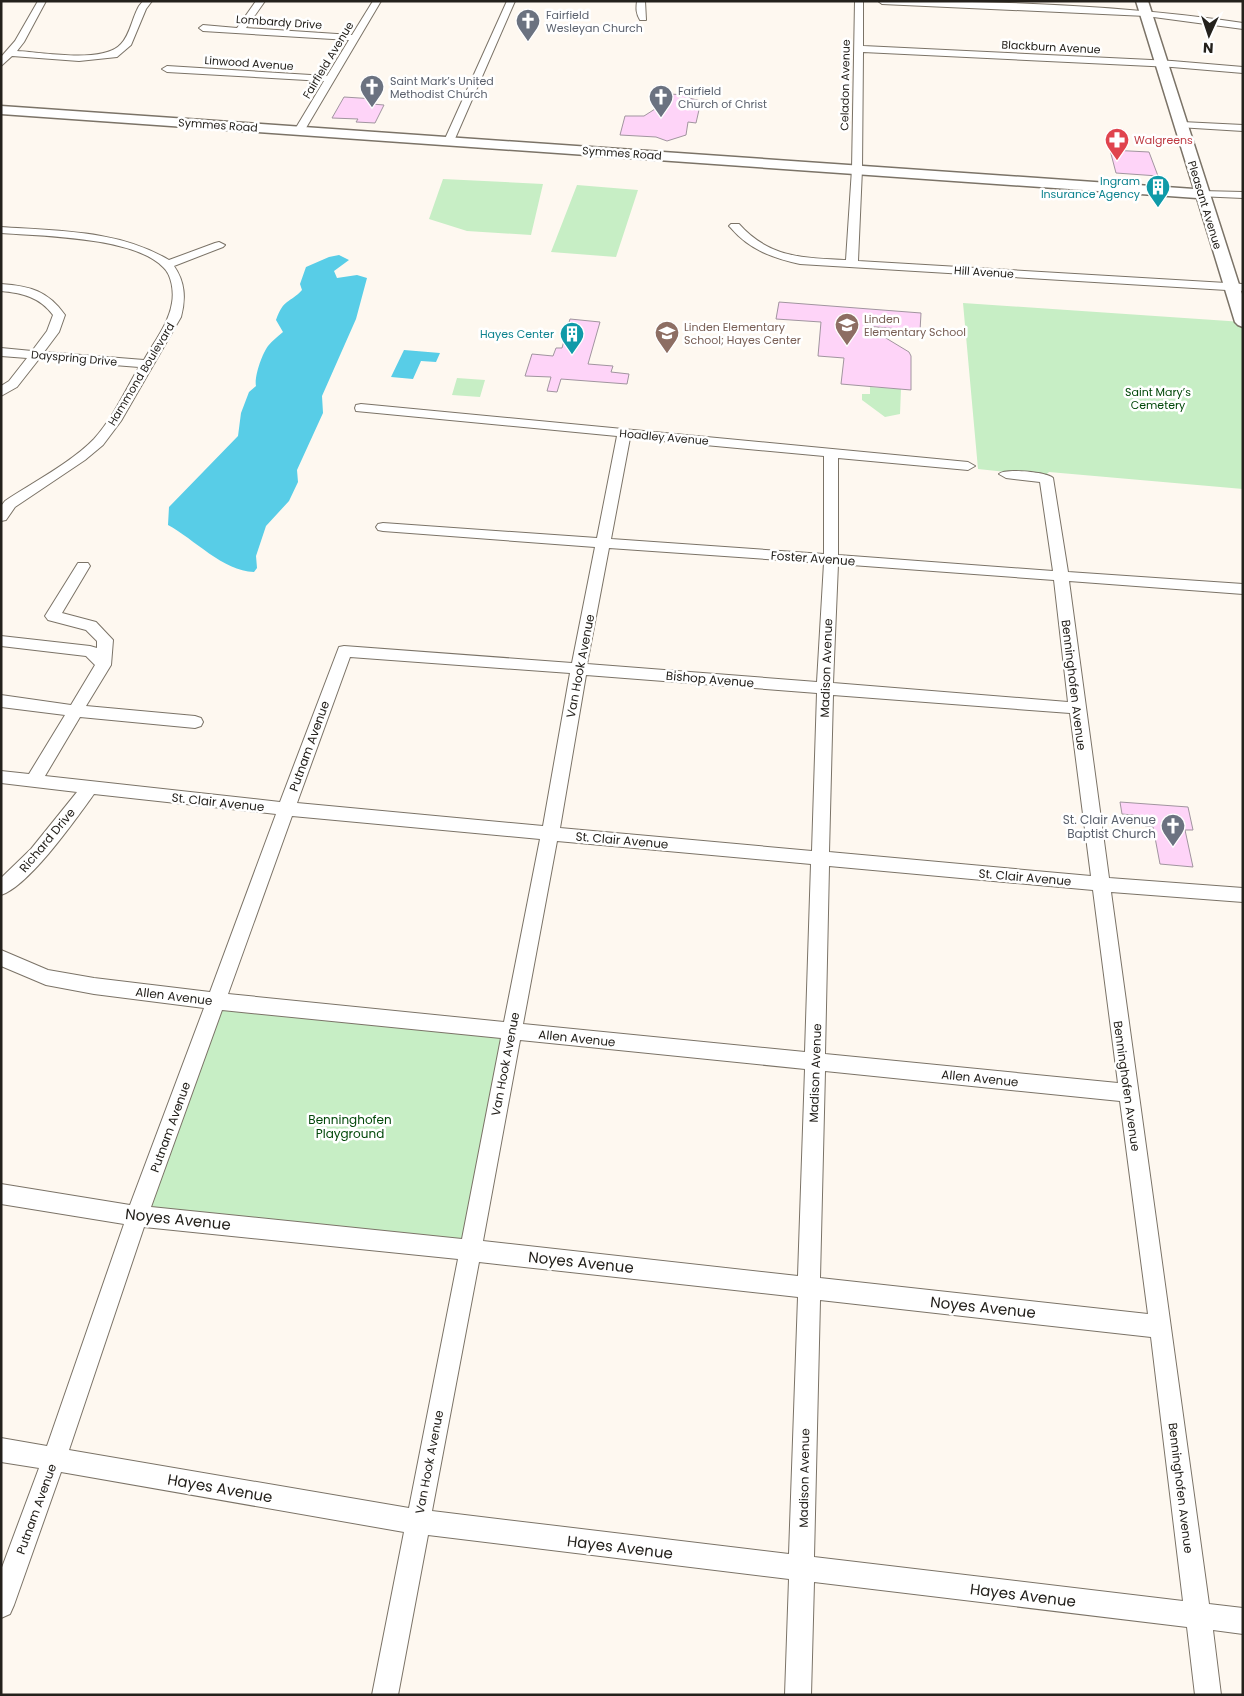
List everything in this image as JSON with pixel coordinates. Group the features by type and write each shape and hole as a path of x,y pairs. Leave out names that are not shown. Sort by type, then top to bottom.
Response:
{"main road":[{"name":"Pleasant Avenue","path":"1144,7 1182,125 1201,194 1237,288 1243,322"},
{"name":"Symmes Road","path":"1,110 1201,194"}],"street":[{"path":"1,63 19,42 42,1"},
{"path":"11,53 79,58 114,55 126,45 142,8 148,1"},
{"path":"240,30 261,1"},
{"name":"Fairfield Avenue","path":"299,131 353,38 377,1"},
{"path":"449,141 511,1"},
{"path":"641,1 640,12 644,18"},
{"name":"Celadon Avenue","path":"857,169 859,1"},
{"path":"882,1 1144,7 1179,16 1243,26"},
{"name":"Lombardy Drive","path":"203,28 353,38"},
{"name":"Blackburn Avenue","path":"858,49 1162,64 1243,70"},
{"name":"Linwood Avenue","path":"167,69 330,79"},
{"path":"1182,125 1243,128"},
{"path":"852,264 857,169"},
{"name":"Symmes Road","path":"1201,194 1243,195"},
{"name":"Hill Avenue","path":"735,226 748,239 770,253 800,260 1237,288"},
{"path":"1,230 105,239 141,251 168,264 219,245"},
{"name":"Hammond Boulevard","path":"1,517 6,504 80,457 98,442 114,421 175,317 179,301 179,288 168,264"},
{"path":"1,287 37,294 52,303 58,315 53,332 13,384 1,392"},
{"name":"Dayspring Drive","path":"1,352 146,364"},
{"name":"Hoadley Avenue","path":"361,408 968,466"},
{"name":"Van Hook Avenue","path":"385,1695 550,833 579,667 624,434"},
{"name":"Madison Avenue","path":"798,1695 820,859 831,559 832,452"},
{"name":"Benninghofen Avenue","path":"1006,474 1046,478 1061,576 1076,708 1161,1327 1208,1695"},
{"name":"Foster Avenue","path":"383,527 1243,590"},
{"path":"34,780 103,665 105,640 91,626 53,616 83,566"},
{"path":"1,641 90,651 98,657 103,665"},
{"name":"Bishop Avenue","path":"344,650 579,667 825,689 1076,708"},
{"name":"Putnam Avenue","path":"1,1605 54,1459 137,1216 344,650"},
{"path":"1,701 77,711 195,722"},
{"name":"St. Clair Avenue","path":"1,777 286,809 1243,896"},
{"name":"Richard Drive","path":"1,888 15,877 56,832 88,788"},
{"name":"Allen Avenue","path":"1,958 46,978 216,1001 1128,1092"},
{"name":"Noyes Avenue","path":"1,1194 137,1216 469,1250 1161,1327"},
{"name":"Hayes Avenue","path":"1,1450 418,1522 1243,1621"}],"green space":[{"path":"443,179 543,184 531,235 467,231 429,219"},
{"path":"577,185 638,190 616,257 551,252"},
{"name":"Saint Mary’s Cemetery","path":"963,303 1243,322 1243,489 1049,472 1045,476 978,469"},
{"path":"457,378 485,380 480,397 452,395"},
{"path":"870,387 901,389 900,414 885,417 862,400 862,394 870,394"},
{"name":"Benninghofen Playground","path":"216,1001 512,1031 469,1250 137,1216"}],"water":[{"path":"339,255 349,260 334,271 337,278 357,275 367,278 356,319 322,396 323,413 297,470 298,482 289,501 266,526 256,556 257,568 254,572 242,570 220,560 168,525 169,507 238,436 241,413 249,392 256,386 257,371 263,354 270,344 283,332 276,320 284,305 302,290 300,284 306,267 329,257"},
{"path":"404,350 440,353 436,362 421,361 413,379 391,377"}],"building":[{"name":"Fairfield Church of Christ","path":"668,94 690,95 689,98 701,101 696,123 688,122 686,135 667,141 656,137 620,135 625,116 644,116 655,109 657,101 667,102"},
{"name":"Saint Mark’s United Methodist Church","path":"344,97 375,99 372,104 384,105 375,123 356,122 358,119 332,118"},
{"name":"Walgreens","path":"1110,150 1149,152 1158,176 1116,173"},
{"name":"Linden Elementary School","path":"779,302 921,313 920,331 866,326 909,352 911,356 911,390 841,384 844,358 818,356 821,322 776,319"},
{"name":"Hayes Center","path":"570,319 600,322 588,364 613,366 611,372 629,374 627,384 561,379 557,392 547,391 551,377 525,376 532,354 553,356 556,348 562,348"},
{"name":"St. Clair Avenue Baptist Church","path":"1120,802 1188,807 1193,830 1185,830 1193,867 1160,864 1153,827 1145,826 1143,816 1122,814"}],"place":[{"name":"Fairfield Wesleyan Church","path":"528,42"},
{"name":"Saint Mark’s United Methodist Church","path":"372,108"},
{"name":"Fairfield Church of Christ","path":"661,118"},
{"name":"Walgreens","path":"1117,161"},
{"name":"Ingram Insurance Agency","path":"1158,208"},
{"name":"Linden Elementary School","path":"847,346"},
{"name":"Linden Elementary School; Hayes Center","path":"667,354"},
{"name":"Hayes Center","path":"572,355"},
{"name":"St. Clair Avenue Baptist Church","path":"1173,847"}]}
